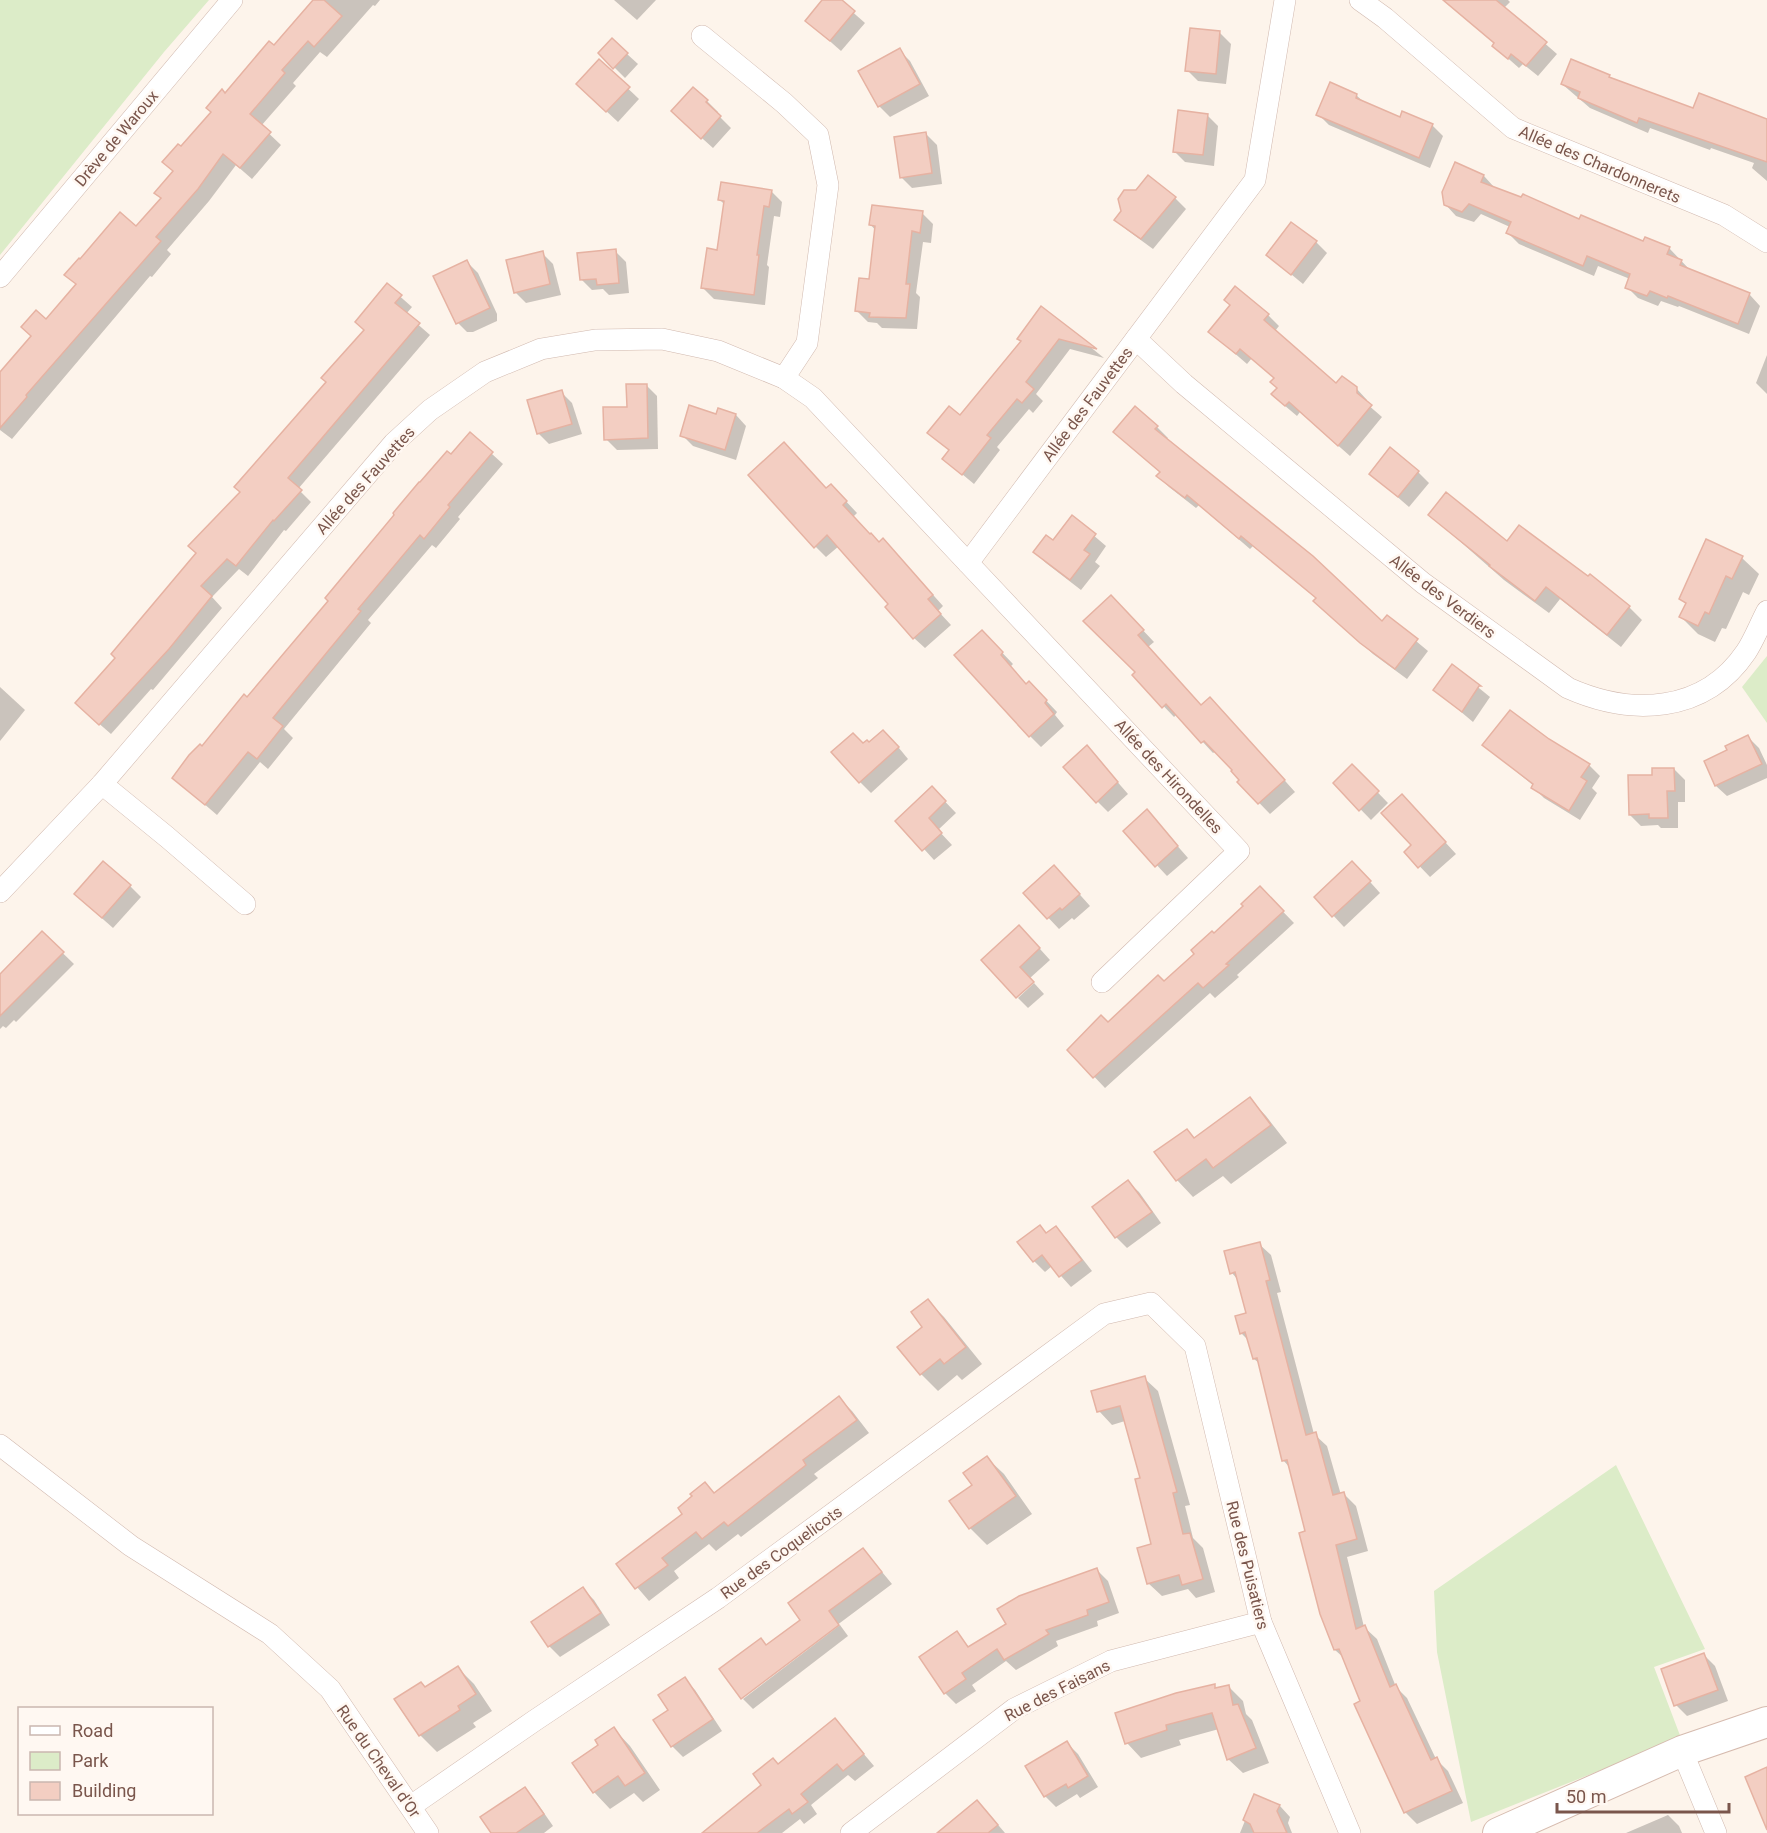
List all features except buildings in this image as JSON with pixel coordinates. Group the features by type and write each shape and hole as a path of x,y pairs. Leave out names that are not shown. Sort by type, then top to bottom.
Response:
{"street":[{"name":"Drève de Waroux","path":"0,277 232,0"},
{"name":"Allée des Fauvettes","path":"0,892 102,784 394,443 430,410 485,372 541,349 595,340 662,339 718,351 784,378 813,398 968,563 1255,180 1285,0"},
{"name":"Allée des Chardonnerets","path":"1360,0 1385,18 1513,128 1724,215 1767,242"},
{"path":"702,36 784,103 818,135 828,185 807,343 784,378"},
{"name":"Allée des Verdiers","path":"1136,339 1184,384 1423,583 1568,688 1587,697 1618,705 1657,706 1698,695 1719,682 1746,652 1767,611"},
{"name":"Allée des Hirondelles","path":"968,563 1239,850 1102,982"},
{"path":"102,784 245,904"},
{"name":"Rue des Puisatiers","path":"1151,1303 1195,1346 1261,1622 1350,1833"},
{"name":"Rue des Coquelicots","path":"411,1806 718,1598 1104,1314 1151,1303"},
{"name":"Rue du Cheval d'Or","path":"0,1445 131,1546 270,1634 330,1689 428,1833"},
{"name":"Rue des Faisans","path":"851,1833 1014,1709 1111,1661 1261,1622"},
{"path":"1498,1833 1682,1751 1767,1722"},
{"path":"1682,1751 1716,1833"}],"green space":[{"path":"0,0 209,0 164,52 0,255"},
{"path":"1767,656 1767,723 1742,687"},
{"path":"1616,1465 1705,1649 1654,1667 1681,1738 1471,1822 1437,1652 1434,1591"}]}
